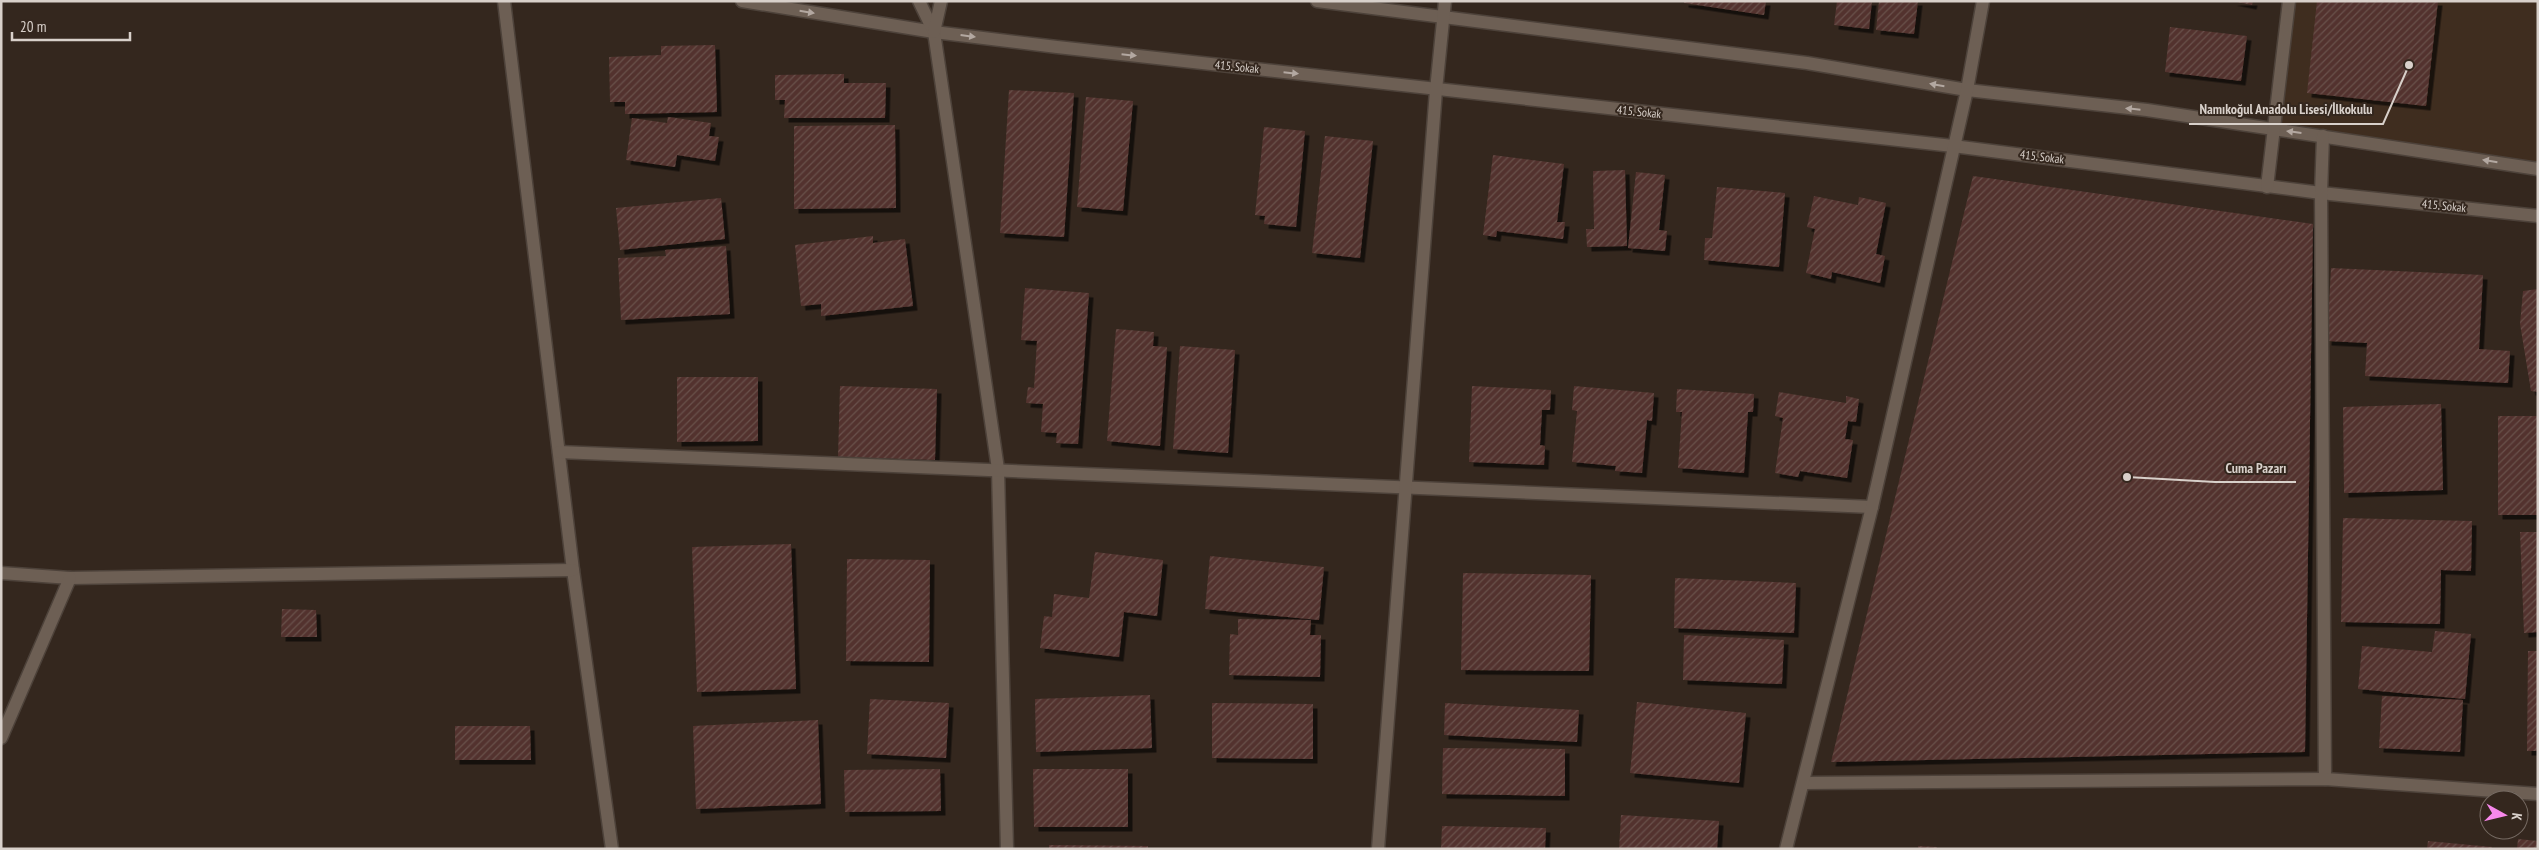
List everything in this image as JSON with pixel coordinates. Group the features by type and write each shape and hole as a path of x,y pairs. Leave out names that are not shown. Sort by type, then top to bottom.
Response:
{"street":[{"path":"504,1 573,570 612,849"},
{"name":"415. Sokak","path":"742,1 934,32 1436,90 1952,146 2268,187 2538,216"},
{"path":"919,1 934,32 998,469 1007,849"},
{"path":"934,32 942,1"},
{"path":"1317,1 1807,63 1967,90 2147,110 2538,168"},
{"path":"1378,849 1436,90 1445,1"},
{"path":"1786,849 1872,507 1952,146 1967,90 1984,1"},
{"path":"2268,187 2289,1"},
{"path":"2322,136 2325,779"},
{"path":"559,452 1872,507"},
{"path":"1,573 70,578 573,570"},
{"path":"1,738 70,578"},
{"path":"1803,783 2325,779 2538,794"}],"shaded area":[{"path":"2289,1 2538,1 2538,169 2273,130"}],"building":[{"path":"1684,1 1766,1 1764,15 1684,3"},
{"path":"1837,1 1872,1 1869,29 1834,25"},
{"path":"1879,1 1918,1 1914,34 1876,30"},
{"path":"2232,1 2253,1 2252,5"},
{"path":"2317,1 2438,1 2426,106 2307,93"},
{"path":"2170,27 2247,36 2241,81 2165,72"},
{"path":"715,45 717,112 625,114 625,102 610,102 609,57 661,55 661,46"},
{"path":"844,74 844,83 886,83 885,118 784,118 785,100 775,100 775,75"},
{"path":"1009,90 1074,93 1064,237 1000,233"},
{"path":"1086,97 1133,101 1123,211 1077,207"},
{"path":"668,117 711,123 709,136 719,137 715,161 677,155 675,167 626,160 632,118 667,123"},
{"path":"895,125 896,208 794,209 794,126"},
{"path":"1264,127 1305,131 1296,227 1264,224 1265,216 1255,215"},
{"path":"1325,136 1373,141 1360,258 1312,253"},
{"path":"1493,155 1564,164 1557,222 1565,222 1563,239 1497,231 1496,237 1483,235"},
{"path":"1625,170 1627,246 1587,247 1586,229 1594,229 1593,171"},
{"path":"1636,172 1665,175 1659,230 1667,231 1665,251 1628,248"},
{"path":"1973,176 2313,224 2305,752 1831,762"},
{"path":"1717,187 1785,193 1779,267 1704,260 1705,238 1712,238"},
{"path":"1814,196 1858,205 1859,197 1886,203 1876,254 1885,256 1880,283 1832,272 1831,279 1806,273 1815,229 1807,227"},
{"path":"721,198 725,239 620,250 616,208"},
{"path":"873,236 873,243 905,239 913,306 821,316 821,304 801,306 795,245"},
{"path":"726,246 730,314 621,320 618,258 666,256 665,250"},
{"path":"2331,268 2483,275 2479,349 2510,351 2508,383 2365,376 2367,343 2327,341"},
{"path":"1025,288 1089,293 1078,444 1056,443 1057,433 1041,432 1043,404 1026,403 1028,387 1034,388 1037,341 1021,340"},
{"path":"2538,289 2538,392 2531,391 2520,324 2523,291"},
{"path":"1116,329 1154,332 1153,346 1167,347 1160,446 1107,441"},
{"path":"1180,346 1235,350 1228,453 1173,449"},
{"path":"677,377 758,377 758,441 677,442"},
{"path":"840,386 937,389 935,460 838,457"},
{"path":"1472,386 1551,390 1550,410 1542,410 1540,445 1545,446 1544,465 1469,462"},
{"path":"1574,386 1654,393 1652,421 1647,420 1642,473 1615,471 1616,466 1572,462 1577,411 1572,410"},
{"path":"1677,389 1754,394 1753,412 1748,412 1744,473 1678,468 1682,412 1676,412"},
{"path":"1779,392 1846,403 1846,396 1859,399 1856,422 1848,421 1845,439 1853,440 1847,478 1800,471 1798,477 1775,473 1783,418 1775,416"},
{"path":"2441,404 2443,490 2344,493 2343,407"},
{"path":"2498,416 2538,416 2538,515 2498,515"},
{"path":"2343,518 2472,521 2471,571 2441,570 2440,624 2341,622"},
{"path":"2520,532 2538,532 2538,632 2524,633"},
{"path":"791,544 796,689 697,692 692,547"},
{"path":"1095,552 1163,560 1157,616 1124,612 1119,657 1040,648 1044,616 1052,617 1054,594 1089,598"},
{"path":"1210,556 1324,567 1319,620 1205,609"},
{"path":"847,559 930,560 929,662 846,661"},
{"path":"1463,573 1591,575 1589,671 1461,670"},
{"path":"1675,578 1796,583 1794,633 1674,628"},
{"path":"282,609 316,610 317,637 281,637"},
{"path":"1238,619 1311,620 1310,635 1321,635 1320,677 1229,675 1230,634 1238,635"},
{"path":"2435,631 2471,634 2465,699 2358,689 2362,646 2432,652"},
{"path":"1684,635 1784,640 1782,684 1683,680"},
{"path":"2528,651 2538,651 2538,751 2527,751"},
{"path":"1150,695 1152,748 1036,752 1035,699"},
{"path":"2382,696 2463,700 2460,752 2379,748"},
{"path":"870,699 949,703 946,758 867,754"},
{"path":"1637,702 1746,713 1739,783 1630,773"},
{"path":"1212,703 1313,704 1313,759 1212,758"},
{"path":"1445,703 1579,710 1577,742 1444,735"},
{"path":"818,720 821,804 696,809 693,726"},
{"path":"455,726 530,726 531,760 455,760"},
{"path":"1443,748 1565,749 1565,796 1442,794"},
{"path":"940,769 941,811 845,812 844,770"},
{"path":"1033,769 1128,769 1128,827 1034,827"},
{"path":"1621,815 1719,821 1717,849 1619,849"},
{"path":"1442,826 1546,828 1545,849 1441,849"},
{"path":"2518,840 2538,841 2538,849 2517,849"},
{"path":"2428,841 2492,847 2492,849 2427,849"},
{"path":"1049,845 1148,846 1148,849 1049,849"},
{"path":"1918,846 1937,847 1937,849 1918,849"}],"place":[{"name":"Namıkoğul Anadolu Lisesi/İlkokulu","path":"2409,65"},
{"name":"Cuma Pazarı","path":"2127,477"}]}
